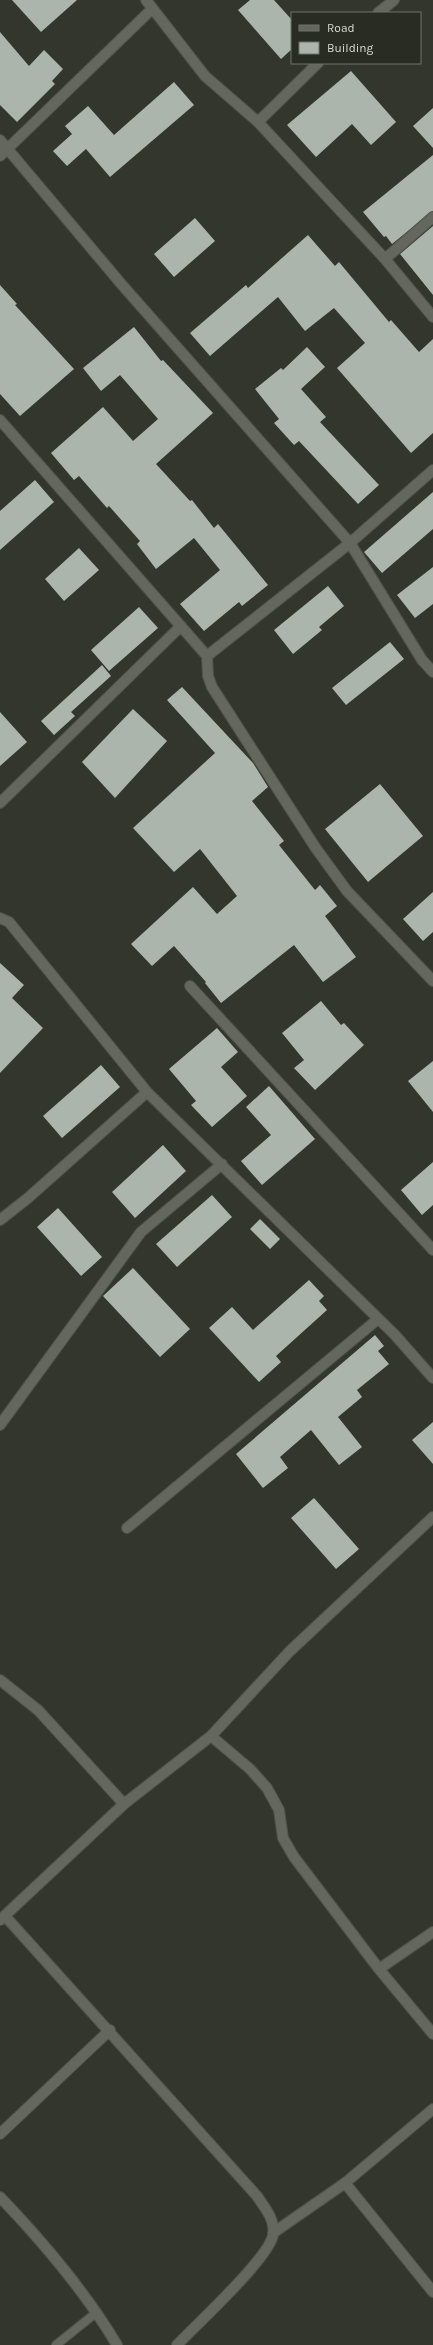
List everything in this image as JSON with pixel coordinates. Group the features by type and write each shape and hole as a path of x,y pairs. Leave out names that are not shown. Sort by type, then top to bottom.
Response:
{"street":[{"path":"146,0 205,76 258,122 385,259 433,317"},
{"path":"379,12 394,0"},
{"path":"4,152 152,9"},
{"path":"258,122 317,64"},
{"path":"0,140 4,152 350,543 422,660 433,672"},
{"path":"385,259 433,217"},
{"path":"0,420 207,656 208,676 212,687 315,847 347,891 433,980"},
{"path":"207,656 350,543 433,470"},
{"path":"0,803 181,626"},
{"path":"0,918 9,922 147,1092 222,1164 378,1319 433,1378"},
{"path":"190,986 433,1250"},
{"path":"0,1220 28,1198 147,1092"},
{"path":"0,1425 141,1232 222,1164"},
{"path":"127,1528 378,1319"},
{"path":"177,2345 254,2265 270,2245 273,2233 270,2216 257,2196 110,2030 3,1918 124,1804 210,1736 290,1651 433,1517"},
{"path":"0,1680 38,1710 124,1804"},
{"path":"210,1736 250,1769 267,1788 279,1810 283,1838 294,1857 379,1969 433,2034"},
{"path":"379,1969 433,1932"},
{"path":"0,2134 110,2030"},
{"path":"273,2233 345,2183 433,2109"},
{"path":"345,2183 433,2292"},
{"path":"0,2197 34,2232 97,2312 117,2345"}],"lane":[{"path":"56,2345 97,2312"}],"building":[{"path":"12,0 77,0 41,32"},
{"path":"250,0 274,0 291,19 291,50 281,59 238,10"},
{"path":"0,32 29,66 44,50 63,69 52,81 55,84 17,122 0,105"},
{"path":"351,71 396,122 371,145 352,124 316,157 287,125"},
{"path":"174,82 194,105 110,177 86,149 67,166 53,151 72,134 65,126 88,106 114,135"},
{"path":"433,108 433,148 413,126"},
{"path":"433,155 433,211 392,244 386,236 384,237 363,212"},
{"path":"195,218 215,241 174,277 154,254"},
{"path":"433,226 433,295 400,254"},
{"path":"308,235 335,266 339,262 389,322 391,320 419,352 433,339 433,433 411,453 337,368 365,343 334,308 305,331 278,297 210,356 190,333 246,285 248,288"},
{"path":"0,285 17,304 15,305 74,369 20,416 0,394"},
{"path":"134,327 161,361 163,360 213,413 156,464 190,501 192,500 214,528 218,524 268,585 242,606 239,602 204,631 180,604 220,570 194,538 156,569 137,544 140,541 109,506 107,508 79,476 74,480 51,453 103,407 133,441 158,419 120,375 101,391 83,368"},
{"path":"307,347 325,367 301,389 326,417 320,422 379,485 358,504 299,441 294,445 274,423 279,419 255,389 281,368 283,370"},
{"path":"35,480 54,502 0,550 0,511"},
{"path":"433,492 433,529 382,573 364,552"},
{"path":"79,548 99,570 64,601 45,579"},
{"path":"433,567 433,604 415,618 397,595"},
{"path":"328,586 344,606 319,627 322,630 293,654 274,630"},
{"path":"139,607 158,628 109,671 91,650"},
{"path":"390,642 404,659 346,705 332,688"},
{"path":"102,665 111,676 71,712 75,716 54,735 41,721"},
{"path":"182,687 253,763 268,787 252,801 284,841 279,845 315,890 320,885 337,906 325,916 356,957 323,982 294,945 221,1003 205,983 206,982 174,946 152,966 131,944 193,887 217,914 237,896 200,849 174,872 133,828 215,753 167,700"},
{"path":"133,709 167,741 115,798 82,762"},
{"path":"0,712 27,742 0,766"},
{"path":"380,784 423,836 368,882 325,829"},
{"path":"433,892 433,932 423,941 403,919"},
{"path":"0,963 24,985 12,998 43,1028 0,1073"},
{"path":"321,1001 341,1025 344,1023 364,1045 315,1090 294,1068 304,1060 282,1033"},
{"path":"217,1028 238,1052 221,1067 247,1096 212,1127 191,1105 196,1101 169,1069"},
{"path":"433,1061 433,1112 408,1081"},
{"path":"101,1065 120,1087 62,1138 43,1116"},
{"path":"269,1086 315,1139 262,1185 241,1161 271,1135 246,1107"},
{"path":"163,1145 186,1171 135,1218 112,1192"},
{"path":"433,1162 433,1205 422,1215 401,1190"},
{"path":"212,1195 232,1217 177,1267 156,1244"},
{"path":"58,1208 102,1257 81,1276 37,1227"},
{"path":"260,1219 280,1239 270,1249 250,1229"},
{"path":"133,1268 190,1329 160,1357 103,1296"},
{"path":"309,1280 324,1296 319,1301 327,1310 276,1356 281,1362 259,1382 209,1328 232,1307 253,1330"},
{"path":"375,1335 384,1346 378,1351 389,1364 357,1390 362,1397 338,1417 362,1447 339,1465 311,1430 280,1457 288,1468 263,1488 236,1454"},
{"path":"433,1422 433,1464 412,1440"},
{"path":"314,1498 359,1549 336,1569 291,1518"}]}
